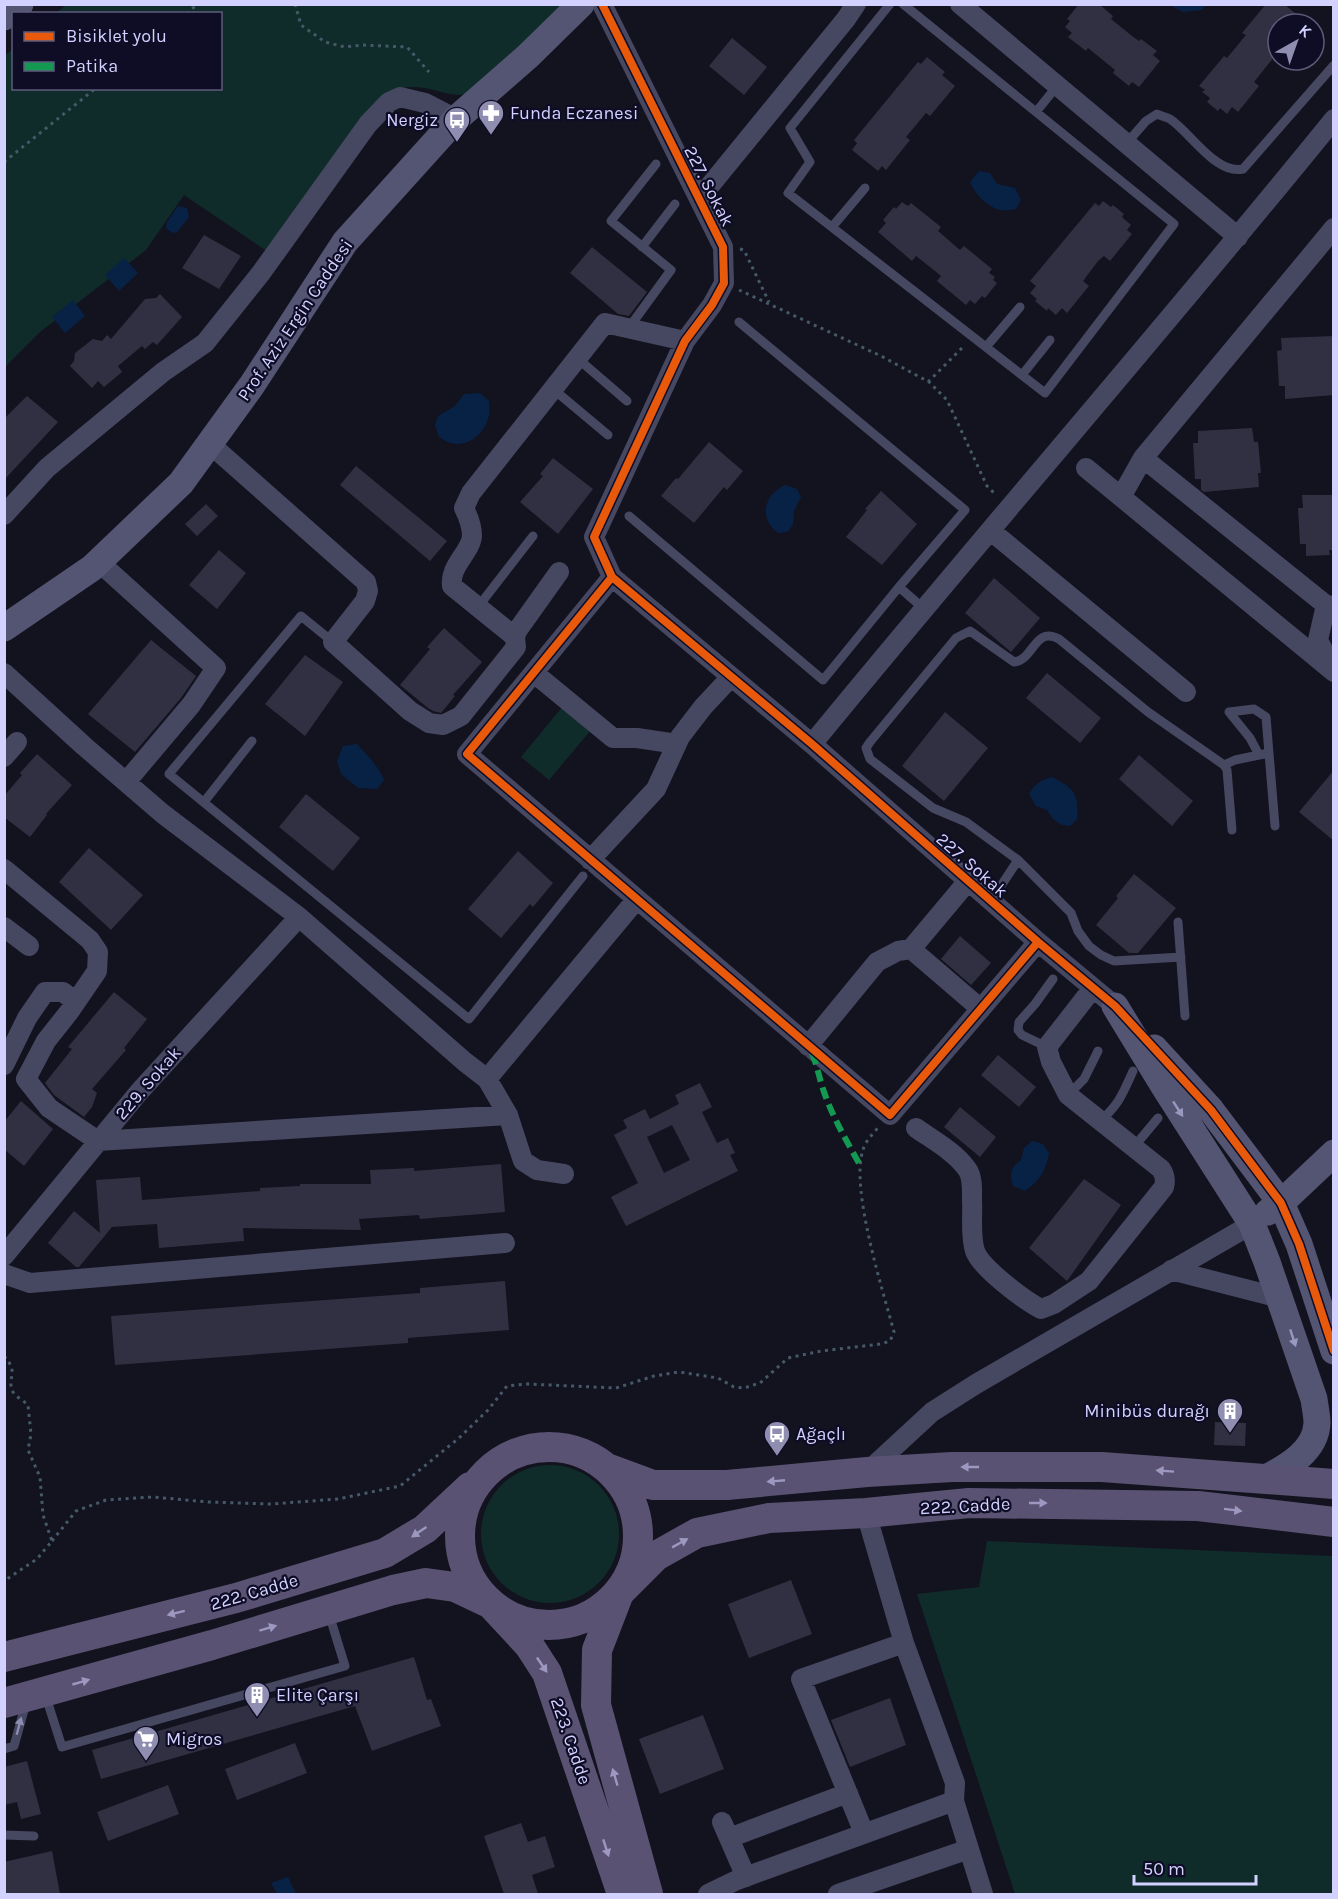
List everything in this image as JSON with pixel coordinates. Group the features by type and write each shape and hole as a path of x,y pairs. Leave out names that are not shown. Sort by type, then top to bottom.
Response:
{"main road":[{"path":"555,1446 583,1453 607,1468 625,1489 636,1514 639,1542 633,1569 619,1593 598,1612 571,1623 543,1626 515,1619 490,1604 472,1583 462,1557 459,1530 465,1503 479,1479 500,1460 526,1449 555,1446"},
{"name":"222. Cadde","path":"607,1468 653,1485 727,1485 952,1467 1102,1467 1334,1484"},
{"name":"222. Cadde","path":"4,1657 236,1598 385,1554 425,1529 479,1479"},
{"name":"222. Cadde","path":"619,1593 656,1556 697,1533 769,1518 866,1513 969,1503 1072,1503 1198,1506 1334,1522"},
{"name":"222. Cadde","path":"25,1697 393,1590 426,1583 455,1587 490,1604"},
{"name":"223. Cadde","path":"619,1593 597,1650 596,1705 648,1894"},
{"name":"223. Cadde","path":"490,1604 529,1645 547,1673 622,1894"}],"street":[{"path":"4,17 20,4"},
{"name":"Prof. Aziz Ergin Caddesi","path":"4,628 99,562 181,483 252,386 345,242 456,118 528,56 581,4"},
{"name":"227. Sokak","path":"602,4 723,247 724,283"},
{"path":"699,199 846,20 856,4"},
{"path":"960,4 1238,237"},
{"path":"4,515 47,468 163,372 205,343 261,273 368,124 389,102 400,98 426,103 456,118"},
{"path":"812,744 923,608 1010,509 1238,237 1334,118"},
{"path":"1121,497 1143,458 1334,228"},
{"path":"724,283 685,341 594,537 612,577 467,754 586,868 636,900 890,1115 1038,942"},
{"path":"515,637 452,586 455,569 472,538 464,508 471,493 605,323 685,341"},
{"path":"210,444 366,582 368,591 365,601 333,642 410,711 429,723 443,725 460,716 516,647 517,631 559,572"},
{"path":"1143,458 1330,606 1318,640 1334,671"},
{"path":"1086,468 1334,671"},
{"path":"991,531 1186,692"},
{"path":"99,562 216,668 191,705 126,782"},
{"name":"227. Sokak","path":"612,577 812,744 991,902 1115,1006"},
{"path":"534,673 613,738 637,738 677,744"},
{"path":"5,674 163,814 299,917 487,1079 508,1115 523,1161 537,1170 564,1174"},
{"path":"586,868 656,789 680,737 703,707 731,677"},
{"path":"4,757 17,742"},
{"path":"4,869 90,940 98,952 97,971 46,1041 26,1079 50,1108 98,1141 508,1115"},
{"path":"808,1046 877,962 898,951 911,949 968,881"},
{"path":"487,1079 636,900"},
{"name":"229. Sokak","path":"4,1256 139,1092 299,917"},
{"path":"4,927 29,946"},
{"path":"911,949 981,1008"},
{"path":"916,1128 950,1152 968,1169 972,1183 973,1238 979,1260 1029,1302 1041,1309 1089,1281 1164,1187 1165,1175 1161,1169 1068,1095 1054,1071 1047,1047 1093,988"},
{"path":"4,1065 27,1018 45,992 63,992 76,1002"},
{"path":"1115,1006 1211,1110 1281,1203 1299,1244 1334,1351"},
{"path":"1115,1006 1252,1224 1314,1399 1317,1422 1315,1434 1304,1452 1287,1467 1266,1478"},
{"path":"867,1472 932,1412 1171,1269 1252,1224 1281,1203 1334,1153"},
{"path":"4,1274 30,1283 505,1243"},
{"path":"1171,1269 1280,1298"},
{"path":"866,1513 904,1643 955,1783 954,1801 983,1894"},
{"path":"864,1833 801,1679 904,1643"},
{"path":"746,1876 725,1830 848,1793"},
{"path":"708,1894 746,1876 954,1801"},
{"path":"838,1894 969,1849"}],"lane":[{"path":"890,4 790,128 810,162 788,193 1045,393 1174,224 903,4"},
{"path":"1126,144 1146,121 1157,114 1169,118 1214,159 1230,169 1243,169 1334,65"},
{"path":"1036,112 1057,86"},
{"path":"628,329 671,270 611,221 656,164"},
{"path":"832,227 865,188"},
{"path":"642,247 675,204"},
{"path":"986,347 1020,307"},
{"path":"629,516 824,680 965,510 739,322"},
{"path":"1022,375 1050,340"},
{"path":"577,358 627,401"},
{"path":"553,389 608,435"},
{"path":"478,607 533,536"},
{"path":"899,587 923,608"},
{"path":"333,642 301,616 169,774 469,1019 586,868"},
{"path":"1181,957 1114,961 1101,955 1084,940 1071,913 1018,860 966,822 933,808 870,759 866,748 956,638 965,632 970,631 1014,662 1020,661 1044,636 1051,634 1148,712 1224,765 1227,770 1232,830"},
{"path":"1264,754 1229,712 1254,709 1266,717 1264,754 1275,826"},
{"path":"204,802 252,741"},
{"path":"1224,765 1235,760 1264,754"},
{"path":"991,902 1018,860"},
{"path":"1178,922 1185,1016"},
{"path":"1047,1047 1017,1030 1019,1022 1053,979"},
{"path":"1068,1095 1084,1079 1098,1051"},
{"path":"1100,1121 1118,1103 1134,1071"},
{"path":"1133,1148 1158,1118"},
{"path":"25,1697 62,1747 345,1666 327,1610"},
{"path":"4,1749 14,1746 25,1697"},
{"path":"4,1835 34,1836"}],"path":[{"path":"295,4 300,25 325,42 345,47 362,45 407,47 429,72"},
{"path":"4,162 94,90"},
{"path":"723,247 744,249 770,304"},
{"path":"724,283 881,356 928,382 947,400 987,486 1010,509"},
{"path":"928,382 974,337"},
{"path":"4,1581 37,1559 76,1512 106,1500 153,1497 271,1504 338,1499 399,1485 459,1438 488,1410 507,1386 527,1384 616,1388 654,1376 680,1372 718,1378 734,1387 744,1388 760,1383 788,1358 821,1351 871,1346 890,1341 894,1332 864,1212 859,1168 863,1148 890,1115"},
{"path":"4,1356 14,1369 12,1383 14,1393 28,1405 31,1434 28,1450 40,1477 43,1515 52,1541"}],"green space":[{"path":"67,4 564,5 539,31 466,94 450,94 417,87 395,89 268,252 184,195 146,250 40,332 5,367 4,56 12,50 12,90 222,90 222,12 57,12"},
{"path":"563,706 591,730 549,780 521,757"},
{"path":"550,1465 576,1471 599,1485 613,1508 619,1534 613,1560 599,1583 576,1597 550,1603 524,1597 501,1583 487,1560 481,1534 487,1508 501,1485 524,1471"},
{"path":"987,1541 1333,1556 1333,1894 1015,1894 917,1594 979,1587"}],"water":[{"path":"1170,5 1205,5 1202,10 1183,12"},
{"path":"979,171 990,173 997,184 1015,188 1021,200 1016,209 1000,210 990,206 982,199 970,182"},
{"path":"178,206 187,208 189,217 177,232 172,233 166,228 167,222"},
{"path":"124,258 138,273 119,291 105,275"},
{"path":"73,300 85,316 65,333 52,317"},
{"path":"480,393 489,401 489,415 480,433 470,441 458,444 449,443 439,437 435,425 438,416 455,406 464,394"},
{"path":"785,485 797,489 801,497 794,511 793,525 787,532 778,533 768,521 766,507 772,495"},
{"path":"357,744 382,775 384,780 377,789 358,788 341,774 337,761 343,746"},
{"path":"1052,777 1070,789 1076,798 1077,819 1070,826 1062,825 1053,819 1047,810 1036,806 1029,794 1038,783"},
{"path":"1032,1141 1043,1144 1049,1153 1042,1175 1025,1191 1013,1186 1011,1174 1015,1165 1021,1160 1024,1148"},
{"path":"288,1877 296,1894 277,1894 271,1883"}],"building":[{"path":"1079,4 1099,4 1113,16 1111,19 1139,41 1141,39 1157,51 1153,55 1160,61 1139,87 1132,82 1129,86 1113,73 1115,70 1088,48 1086,51 1068,37 1072,33 1065,27 1070,21 1067,19"},
{"path":"1266,4 1284,4 1294,12 1266,12 1266,67 1254,82 1259,86 1238,112 1232,107 1227,114 1220,108 1218,111 1207,102 1210,98 1202,92 1205,90 1199,86 1224,56 1227,58 1246,35 1242,33"},
{"path":"732,38 767,67 744,95 709,66"},
{"path":"927,57 945,72 942,75 955,86 930,116 926,113 906,137 910,140 886,170 882,166 878,171 852,150 857,143 854,140 918,62 921,64"},
{"path":"1103,201 1111,207 1113,205 1124,214 1122,217 1131,225 1127,230 1132,234 1110,261 1104,256 1098,261 1083,281 1089,286 1067,313 1062,308 1056,315 1048,308 1047,311 1035,301 1037,299 1030,293 1036,286 1030,281 1095,203 1099,206"},
{"path":"902,202 908,206 911,203 941,227 938,231 960,250 964,246 992,269 989,273 995,277 993,280 997,283 985,298 982,296 975,304 970,300 966,305 937,281 941,276 935,271 916,256 912,261 878,232 886,223 883,220 894,207 896,209"},
{"path":"204,235 241,256 219,289 182,268"},
{"path":"592,247 647,292 629,316 618,314 570,273"},
{"path":"160,294 182,317 157,345 153,342 145,349 142,346 118,366 122,372 104,387 98,381 92,388 70,366 74,361 75,353 93,339 102,341 107,335 111,339 145,299 156,298"},
{"path":"1334,336 1334,395 1285,399 1285,386 1279,386 1277,351 1282,350 1281,338"},
{"path":"27,396 58,422 4,480 4,419"},
{"path":"1252,428 1254,442 1258,442 1261,473 1258,473 1259,487 1204,492 1201,490 1201,479 1195,479 1193,443 1198,443 1198,431"},
{"path":"709,442 743,471 727,490 724,487 694,523 661,496"},
{"path":"553,458 593,489 558,534 520,502 543,476 540,474"},
{"path":"356,466 447,541 430,561 340,485"},
{"path":"881,491 917,524 882,565 846,537 867,510 865,509"},
{"path":"1302,495 1334,495 1334,550 1329,550 1330,555 1306,556 1306,544 1300,544 1298,508 1303,508"},
{"path":"206,504 218,516 197,536 185,524"},
{"path":"219,550 246,573 217,609 189,585"},
{"path":"994,578 1040,618 1011,652 965,613"},
{"path":"444,628 482,662 453,695 455,696 441,713 428,708 400,685 430,649 427,647"},
{"path":"151,640 196,676 181,698 135,752 88,714"},
{"path":"305,655 343,682 305,736 265,704"},
{"path":"1047,673 1101,718 1080,743 1026,698"},
{"path":"945,712 988,748 944,801 902,766"},
{"path":"37,754 72,785 46,814 30,837 4,817 4,796"},
{"path":"1139,755 1193,801 1172,826 1119,779"},
{"path":"1334,770 1334,841 1299,812"},
{"path":"306,794 360,838 333,871 279,827"},
{"path":"89,848 143,895 111,930 59,882"},
{"path":"518,851 553,883 533,907 530,904 501,938 468,909"},
{"path":"1134,874 1176,908 1138,953 1129,953 1096,925"},
{"path":"960,936 991,963 971,985 941,959"},
{"path":"114,992 147,1019 124,1048 126,1050 92,1089 97,1093 92,1107 84,1117 54,1095 45,1083 72,1049 68,1047"},
{"path":"998,1055 1036,1087 1019,1107 981,1075"},
{"path":"700,1083 712,1107 702,1112 717,1143 728,1138 735,1153 730,1155 738,1171 626,1226 611,1197 638,1183 614,1135 627,1128 623,1120 645,1109 650,1119 679,1104 675,1095","holes":["672,1125 690,1160 664,1173 647,1137"]},
{"path":"21,1101 53,1129 24,1166 4,1149 4,1122"},
{"path":"960,1107 996,1137 980,1157 944,1127"},
{"path":"501,1164 505,1212 420,1219 419,1215 359,1219 361,1230 243,1228 244,1241 159,1248 157,1224 112,1227 79,1267 76,1267 48,1243 74,1211 100,1233 96,1180 140,1177 142,1200 260,1191 260,1188 300,1186 300,1184 371,1184 370,1170 414,1168 414,1171"},
{"path":"1084,1179 1121,1205 1067,1281 1029,1248"},
{"path":"505,1281 509,1330 408,1338 408,1343 115,1365 111,1316 420,1293 420,1288"},
{"name":"Minibüs durağı","path":"1215,1422 1246,1423 1245,1446 1214,1445"},
{"path":"791,1580 812,1634 749,1658 728,1604"},
{"name":"Elite Çarşı","path":"414,1657 427,1700 431,1699 441,1726 372,1751 355,1706 101,1779 92,1750"},
{"path":"890,1698 906,1745 850,1767 831,1720"},
{"path":"703,1715 724,1769 660,1794 639,1739"},
{"path":"295,1743 307,1773 237,1800 225,1769"},
{"path":"27,1761 41,1814 21,1819 17,1802 4,1805 4,1767"},
{"path":"168,1785 179,1814 108,1841 97,1812"},
{"path":"521,1823 528,1842 545,1836 555,1867 532,1875 538,1894 504,1894 484,1836"},
{"path":"52,1851 60,1894 4,1894 4,1862"}],"marked path":[{"path":"812,1053 831,1109 860,1165"}],"cycle path":[{"path":"602,4 723,247 724,283 712,305 685,341 594,537 612,577 812,744 1038,942 1115,1006 1211,1110 1281,1203 1299,1244 1334,1351"},
{"path":"612,577 467,754 890,1115 1038,942"}],"place":[{"name":"Funda Eczanesi","path":"491,136"},
{"name":"Nergiz","path":"457,143"},
{"name":"Minibüs durağı","path":"1230,1434"},
{"name":"Ağaçlı","path":"777,1457"},
{"name":"Elite Çarşı","path":"257,1718"},
{"name":"Migros","path":"146,1762"}]}
